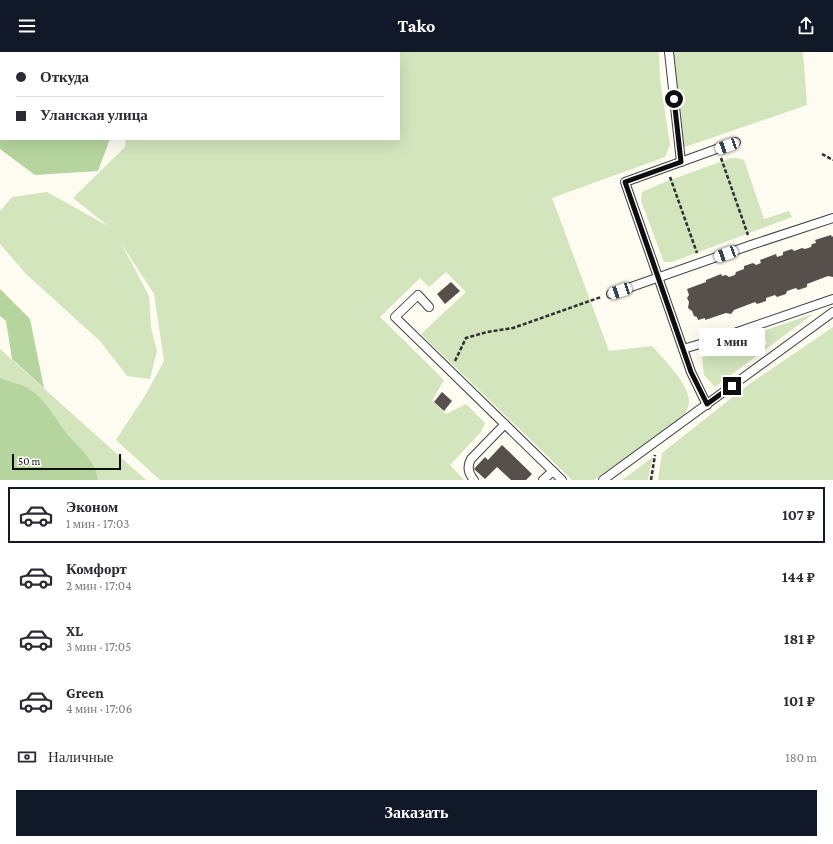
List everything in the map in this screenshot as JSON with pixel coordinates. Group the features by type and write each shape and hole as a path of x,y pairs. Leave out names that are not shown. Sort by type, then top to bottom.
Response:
{"lane":[{"path":"668,52 681,162"},
{"path":"707,404 691,372 625,182 736,142"},
{"path":"610,294 833,218"},
{"path":"429,307 418,296 395,318 562,480"},
{"path":"683,349 717,339 833,299"},
{"path":"603,480 833,312"},
{"path":"474,480 469,471 468,464 505,424"},
{"path":"543,480 553,471"}],"path":[{"path":"719,152 747,233"},
{"path":"822,154 833,160"},
{"path":"668,173 696,252"},
{"path":"448,369 454,362 466,338 487,332 513,328 593,300"},
{"path":"651,480 657,440"}],"green space":[{"path":"400,52 659,52 660,79 670,145 665,157 552,198 609,351 652,346 683,383 689,400 686,412 674,424 594,480 572,480 421,334 466,292 446,272 429,287 420,278 380,317 444,380 432,401 446,414 466,404 485,423 481,432 450,465 464,480 160,480 116,440 146,394 164,361 154,294 121,243 149,296 151,327 157,351 150,379 127,376 100,341 26,274 0,244 0,211 12,197 47,192 108,226 73,198 125,147 126,140 400,140"},
{"path":"672,52 803,52 807,105 682,148"},
{"path":"0,140 110,140 98,171 35,175 0,149"},
{"path":"731,158 744,160 764,219 789,211 792,217 672,262 664,262 641,201 642,192"},
{"path":"0,289 30,319 44,388 12,359 6,321 0,316"},
{"path":"813,314 715,387 704,375 702,358 706,354 726,347 732,356 767,344 763,331"},
{"path":"833,327 833,480 658,480 662,453 748,385"},
{"path":"0,349 146,480 98,480 97,473 91,461 68,435 45,403 26,387 0,378"},
{"path":"0,378 26,387 45,403 68,435 91,461 97,473 98,480 0,480"},
{"path":"653,457 648,480 622,480"}],"building":[{"path":"831,235 832,237 833,236 833,277 828,276 807,284 807,287 787,291 786,294 777,297 775,295 766,298 766,301 757,304 755,302 734,310 731,314 726,313 705,320 705,318 698,320 688,308 689,302 687,298 689,295 687,289 706,282 706,280 721,274 722,276 726,275 729,277 735,275 736,272 744,269 744,266 753,263 756,265 761,263 760,260 776,254 777,257 783,255 783,252 792,249 794,251 811,247 812,244 816,243 815,240"},
{"path":"451,282 460,291 445,304 437,294"},
{"path":"442,392 452,401 444,411 434,402"},
{"path":"502,445 532,474 526,480 511,480 497,467 485,479 474,469 485,457 488,460"}],"route":[{"path":"674,99 681,162 625,182 691,372 707,404 732,386"}]}
